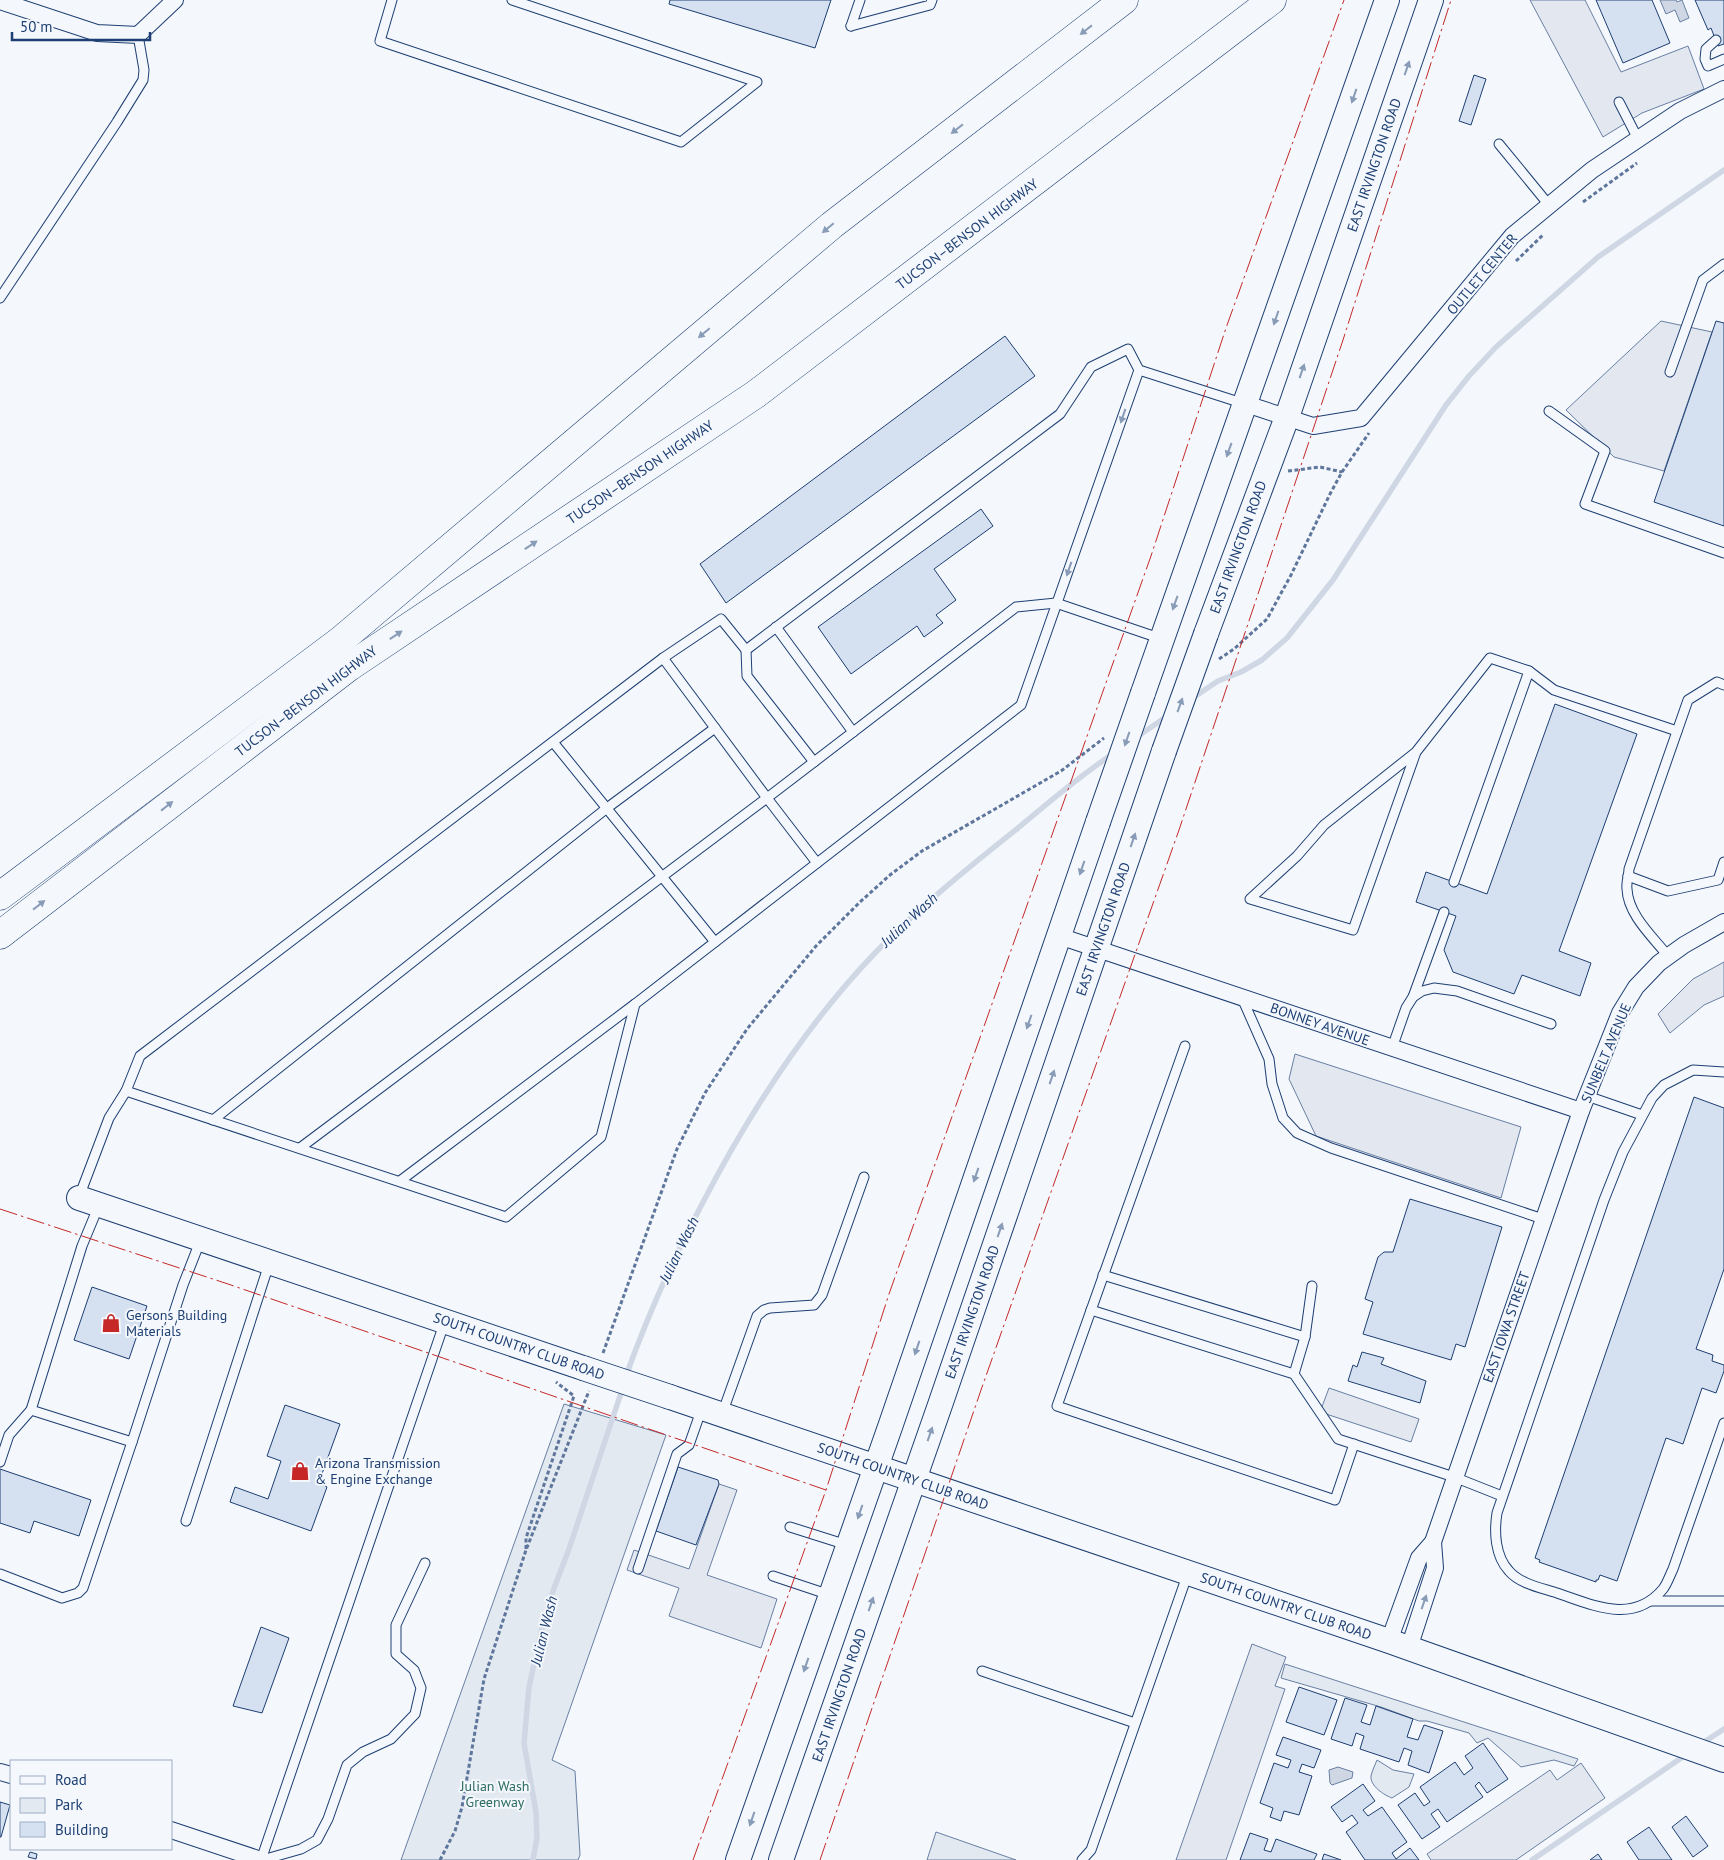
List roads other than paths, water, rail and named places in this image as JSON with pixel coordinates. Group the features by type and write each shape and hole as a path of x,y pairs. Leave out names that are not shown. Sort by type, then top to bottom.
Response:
{"highway":[{"name":"TUCSON–BENSON HIGHWAY","path":"0,896 341,640 832,225 1124,0"},
{"name":"TUCSON–BENSON HIGHWAY","path":"0,935 349,666 756,394 1272,0"}],"main road":[{"path":"738,1860 1143,693 1387,0"},
{"name":"EAST IRVINGTON ROAD","path":"781,1860 914,1480 1164,751 1286,417 1431,0"},
{"name":"SOUTH COUNTRY CLUB ROAD","path":"89,1201 551,1357 592,1368 670,1397 1399,1644 1717,1758"}],"street":[{"path":"0,1 97,33 138,35 175,0"},
{"name":"OUTLET CENTER","path":"1246,404 1313,426 1361,418 1512,236 1592,170 1680,111 1724,89"},
{"name":"SUNBELT AVENUE","path":"1584,1104 1620,1013 1636,987 1659,963 1684,944 1724,922"},
{"name":"BONNEY AVENUE","path":"1059,936 1392,1048 1584,1104"},
{"name":"EAST IOWA STREET","path":"1399,1644 1419,1558 1433,1542 1584,1104"},
{"path":"172,1830 261,1860"}],"lane":[{"path":"392,0 380,40 681,142 757,82 512,0"},
{"path":"544,10 548,0"},
{"path":"860,0 851,26 930,5 932,0"},
{"path":"0,298 118,122 143,80 144,70 138,35"},
{"path":"1716,40 1706,48 1705,59 1708,66 1724,59"},
{"path":"1619,102 1638,139"},
{"path":"1499,144 1549,205"},
{"path":"1670,372 1703,280 1724,264"},
{"path":"746,650 1060,414 1091,367 1128,349 1139,370 1246,404"},
{"path":"400,1182 635,1004 1021,705 1139,370"},
{"path":"1549,411 1604,451 1585,504 1724,553"},
{"path":"300,1148 767,798 1016,607 1056,603 1162,639"},
{"path":"0,1462 9,1436 31,1410 79,1255 89,1201 109,1118 126,1091 140,1056 664,658 721,619 746,650 747,676 814,762"},
{"path":"776,627 853,732"},
{"path":"664,658 817,863"},
{"path":"1416,752 1353,930 1250,899 1297,856 1324,825 1416,752 1490,658 1529,671 1554,690 1677,731"},
{"path":"1454,882 1529,671"},
{"path":"1668,956 1635,914 1627,888 1628,876 1688,700 1717,682 1724,685"},
{"path":"213,1120 607,808 715,728"},
{"path":"553,742 715,942"},
{"path":"1628,876 1668,891 1718,880 1724,862"},
{"path":"1392,1048 1444,912"},
{"path":"1413,997 1422,991 1444,988 1551,1024"},
{"path":"1242,998 1269,1059 1272,1084 1283,1118 1297,1133 1331,1148 1543,1219"},
{"path":"126,1091 506,1218 602,1137 635,1004"},
{"path":"1184,1046 1057,1406 1335,1500 1354,1444"},
{"path":"1723,1597 1650,1601 1633,1608 1618,1611 1599,1607 1546,1590 1515,1576 1508,1570 1501,1557 1496,1541 1495,1527 1502,1496 1604,1200 1623,1152 1652,1098 1664,1085 1693,1070 1724,1072"},
{"path":"1584,1104 1642,1115"},
{"path":"638,1569 676,1454 689,1445 712,1411 757,1316 770,1308 814,1305 822,1295 864,1177"},
{"path":"0,1574 62,1598 78,1593 83,1588 180,1294 201,1239"},
{"path":"186,1521 270,1262"},
{"path":"1103,1275 1305,1337"},
{"path":"1294,1374 1305,1337 1312,1286"},
{"path":"1091,1310 1294,1374 1338,1439 1454,1477 1502,1496"},
{"path":"261,1860 445,1321"},
{"path":"31,1410 132,1442"},
{"path":"1650,1601 1663,1589 1674,1569 1724,1423"},
{"path":"790,1527 848,1545"},
{"path":"261,1860 301,1849 317,1840 328,1819 347,1766 363,1752 391,1739 415,1714 422,1688 414,1670 396,1654 396,1625 425,1563"},
{"path":"1082,1860 1091,1850 1188,1573"},
{"path":"773,1576 831,1595"},
{"path":"982,1671 1135,1723"}],"waterway":[{"path":"1191,699 1218,681 1241,672 1262,660 1287,638 1333,580 1446,405 1469,376 1496,347 1598,257 1724,170"},
{"path":"1135,738 1169,715"},
{"name":"Julian Wash","path":"626,1376 670,1268 719,1172 758,1105 824,1011 875,953 926,904 1065,789 1114,753"},
{"name":"Julian Wash","path":"533,1860 537,1838 536,1812 524,1743 529,1687 543,1624 553,1591 569,1549 623,1387"},
{"path":"1701,1744 1724,1729"},
{"path":"1532,1860 1687,1754"}],"place":[{"name":"Gersons Building Materials","path":"111,1323"},
{"name":"Arizona Transmission & Engine Exchange","path":"300,1471"}],"park label":[{"name":"Julian Wash Greenway","path":"495,1794"}]}
